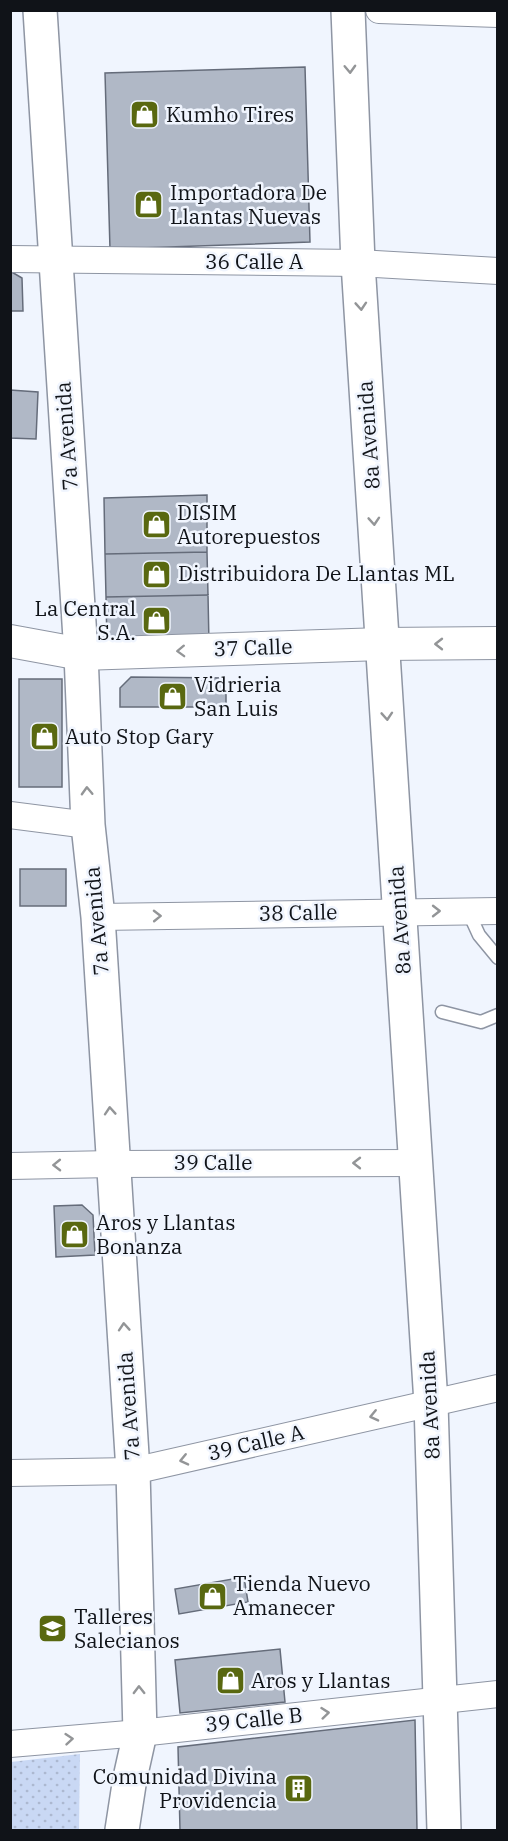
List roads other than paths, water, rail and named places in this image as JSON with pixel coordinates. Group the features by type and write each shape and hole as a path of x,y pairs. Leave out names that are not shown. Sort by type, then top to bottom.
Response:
{"main road":[{"name":"7a Avenida","path":"40,10 81,654 88,825 98,917 133,1471 140,1732 122,1830"},
{"name":"8a Avenida","path":"348,10 358,263 431,1403 444,1830"}],"street":[{"path":"379,10 498,14"},
{"name":"36 Calle A","path":"10,259 358,263 498,271"},
{"name":"37 Calle","path":"10,640 81,654 382,644 498,644"},
{"path":"10,815 88,825"},
{"name":"38 Calle","path":"98,917 498,911"},
{"name":"39 Calle","path":"10,1166 415,1163"},
{"name":"39 Calle A","path":"10,1473 133,1471 498,1388"},
{"name":"39 Calle B","path":"10,1744 498,1695"}],"lane":[{"path":"468,911 479,935 498,958"},
{"path":"442,1012 481,1022 498,1016"}],"place":[{"name":"Kumho Tires","path":"145,115"},
{"name":"Importadora De Llantas Nuevas","path":"149,205"},
{"name":"DISIM Autorepuestos","path":"156,525"},
{"name":"Distribuidora De Llantas ML","path":"157,574"},
{"name":"La Central S.A.","path":"157,621"},
{"name":"Vidrieria San Luis","path":"173,697"},
{"name":"Auto Stop Gary","path":"44,737"},
{"name":"Aros y Llantas Bonanza","path":"75,1235"},
{"name":"Tienda Nuevo Amanecer","path":"212,1596"},
{"name":"Talleres Salecianos","path":"53,1629"},
{"name":"Aros y Llantas","path":"230,1681"},
{"name":"Comunidad Divina Providencia","path":"298,1789"}]}
